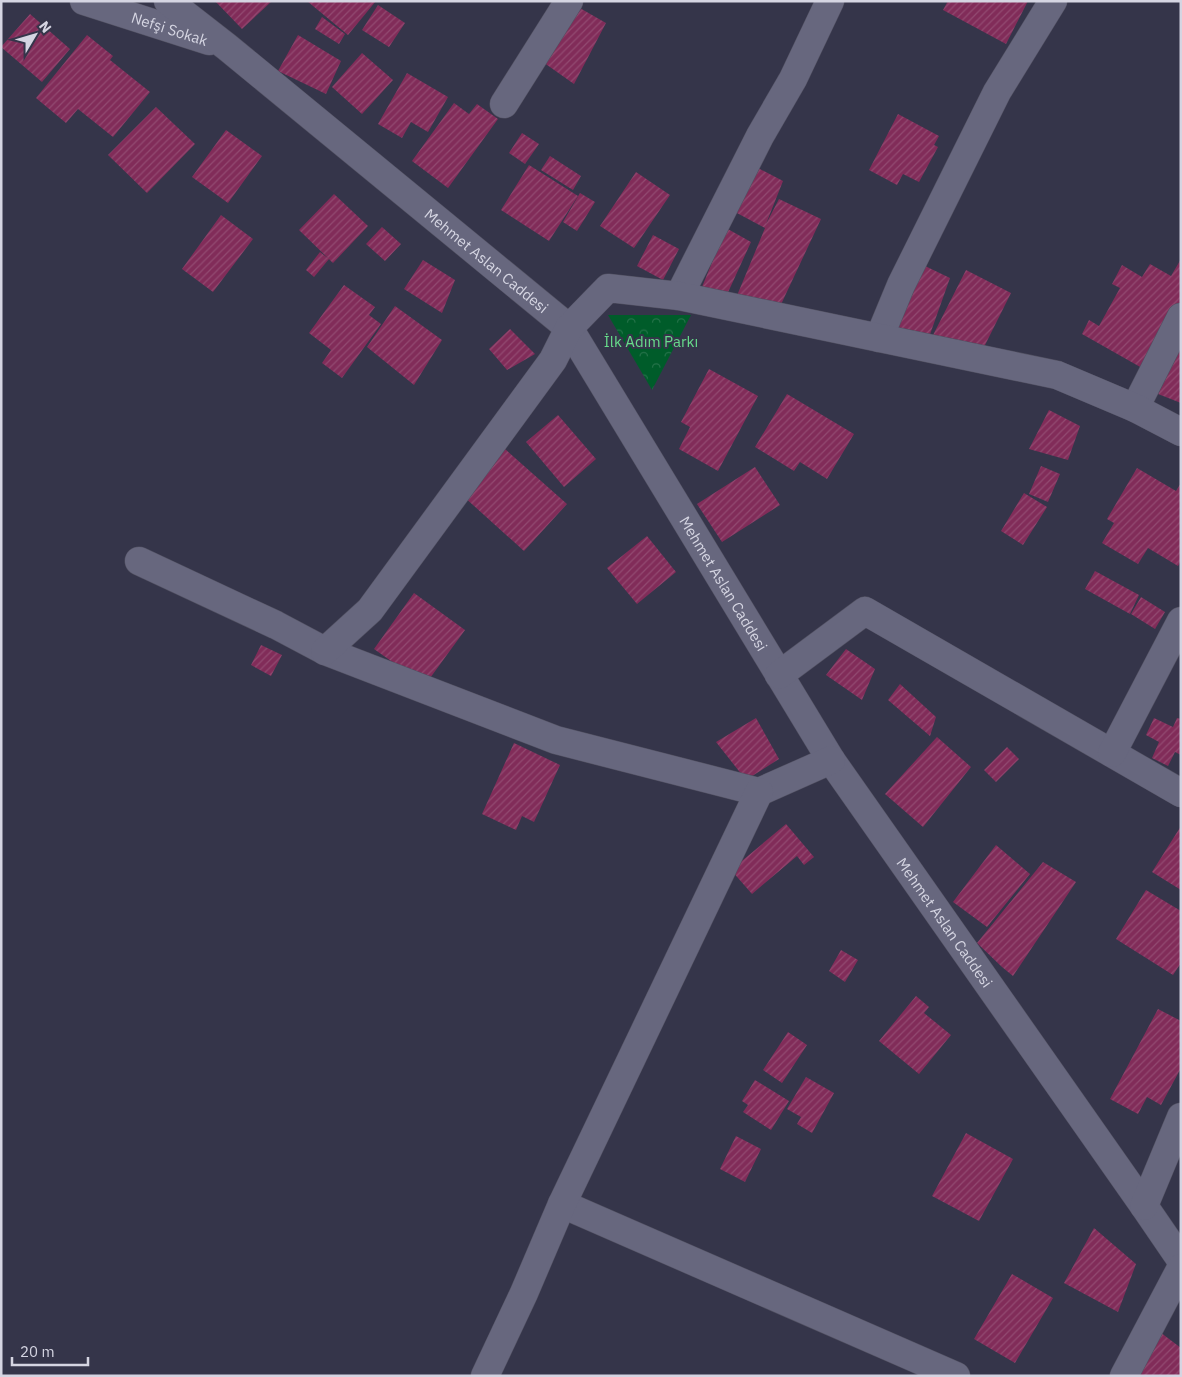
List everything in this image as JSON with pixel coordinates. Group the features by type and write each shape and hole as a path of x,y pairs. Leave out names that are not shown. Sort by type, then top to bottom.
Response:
{"street":[{"name":"Nefşi Sokak","path":"84,1 227,47"},
{"name":"Mehmet Aslan Caddesi","path":"168,1 227,47 569,328 831,760 1181,1260"},
{"path":"504,104 569,1"},
{"path":"679,296 760,136 793,79 830,1"},
{"path":"879,338 901,285 997,92 1054,1"},
{"path":"325,651 370,610 554,360 569,328 608,288 679,296 1057,375 1135,408 1181,432"},
{"path":"1135,408 1181,317"},
{"path":"139,561 276,625 325,651 556,740 759,792 831,760"},
{"path":"779,675 865,611 1181,793"},
{"path":"1112,753 1181,621"},
{"path":"485,1376 524,1293 562,1204 759,792"},
{"path":"1144,1206 1181,1118"},
{"path":"562,1204 956,1376"},
{"path":"1124,1376 1181,1268"}],"green space":[{"name":"İlk Adım Parkı","path":"608,315 691,315 652,390"}],"building":[{"path":"215,1 272,1 242,29"},
{"path":"307,1 376,1 348,35"},
{"path":"948,1 1028,1 1006,44 943,10"},
{"path":"378,5 405,23 389,47 362,30"},
{"path":"578,7 606,23 574,84 540,60"},
{"path":"30,14 70,49 42,82 1,47"},
{"path":"322,17 345,34 339,44 315,29"},
{"path":"87,35 113,56 110,60 150,92 113,137 78,109 66,123 36,98"},
{"path":"298,35 341,61 326,94 278,71"},
{"path":"362,53 393,80 362,114 332,87"},
{"path":"407,73 448,97 428,132 411,122 402,138 378,124"},
{"path":"454,103 469,114 477,104 498,119 448,188 412,161"},
{"path":"156,107 195,144 147,193 108,155"},
{"path":"898,114 939,136 934,145 938,147 919,182 903,174 897,185 869,170"},
{"path":"226,130 262,156 228,203 192,177"},
{"path":"522,133 539,144 525,164 509,153"},
{"path":"550,156 581,176 573,190 541,170"},
{"path":"529,165 578,196 549,241 501,210"},
{"path":"756,167 783,181 766,224 779,199 821,219 777,313 736,298 765,228 735,212"},
{"path":"636,172 670,195 634,248 600,226"},
{"path":"580,193 595,202 577,231 563,222"},
{"path":"334,194 368,226 333,263 299,230"},
{"path":"221,215 253,239 213,292 182,269"},
{"path":"382,227 401,244 385,261 366,244"},
{"path":"726,228 751,242 725,299 702,287"},
{"path":"653,235 679,249 663,280 637,266"},
{"path":"320,252 329,259 314,277 306,270"},
{"path":"1181,259 1181,300 1142,368 1082,334 1089,320 1099,326 1120,288 1112,284 1122,265 1142,277 1150,264 1171,276"},
{"path":"423,260 455,280 442,313 404,289"},
{"path":"923,265 950,278 928,340 896,330"},
{"path":"966,270 1011,293 980,355 930,341"},
{"path":"344,285 375,307 369,315 381,324 342,378 322,363 331,350 309,333"},
{"path":"395,306 442,340 414,385 367,347"},
{"path":"510,329 535,354 507,370 489,349"},
{"path":"1181,347 1181,403 1158,394"},
{"path":"709,369 758,396 718,471 679,449 690,427 681,422"},
{"path":"787,394 854,434 827,479 800,462 794,471 755,447"},
{"path":"1049,410 1080,426 1068,460 1029,449"},
{"path":"558,415 596,459 564,487 526,442"},
{"path":"505,449 567,504 524,551 463,496"},
{"path":"1041,466 1060,474 1048,502 1029,494"},
{"path":"755,467 780,505 722,542 697,504"},
{"path":"1137,468 1176,491 1181,483 1181,561 1178,566 1148,548 1138,564 1102,543 1114,523 1107,519"},
{"path":"1024,493 1047,507 1023,545 1001,531"},
{"path":"647,536 676,572 637,604 607,568"},
{"path":"1095,571 1139,595 1130,614 1085,589"},
{"path":"414,593 465,630 425,685 374,649"},
{"path":"1141,597 1165,612 1155,629 1131,614"},
{"path":"261,645 282,655 271,676 251,665"},
{"path":"846,649 875,669 862,700 826,675"},
{"path":"900,684 936,717 930,736 888,700"},
{"path":"756,718 779,759 746,780 716,742"},
{"path":"1154,718 1173,727 1177,718 1181,719 1181,755 1175,752 1168,766 1152,758 1159,742 1146,735"},
{"path":"937,737 971,767 923,827 885,794"},
{"path":"514,743 560,765 534,822 522,816 516,830 482,814"},
{"path":"1007,747 1019,759 996,782 984,770"},
{"path":"786,824 814,857 804,865 797,856 752,894 731,870"},
{"path":"1181,826 1181,890 1152,872"},
{"path":"996,845 1030,874 987,927 953,902"},
{"path":"1043,862 1076,882 1013,976 977,943"},
{"path":"1146,890 1181,911 1181,963 1173,975 1116,939"},
{"path":"841,950 858,960 845,982 829,971"},
{"path":"916,996 929,1007 924,1013 951,1035 919,1074 879,1041"},
{"path":"1158,1009 1181,1021 1181,1068 1161,1105 1147,1097 1138,1114 1110,1099"},
{"path":"788,1032 807,1045 782,1083 763,1070"},
{"path":"806,1077 834,1093 812,1133 797,1124 801,1117 787,1109"},
{"path":"755,1080 789,1101 771,1130 743,1112 748,1105 742,1101"},
{"path":"966,1133 1013,1159 979,1221 932,1196"},
{"path":"736,1136 761,1149 745,1182 720,1169"},
{"path":"1094,1228 1136,1264 1118,1312 1064,1283"},
{"path":"1012,1274 1053,1298 1015,1363 974,1339"},
{"path":"1156,1329 1181,1348 1181,1376 1136,1376"}]}
